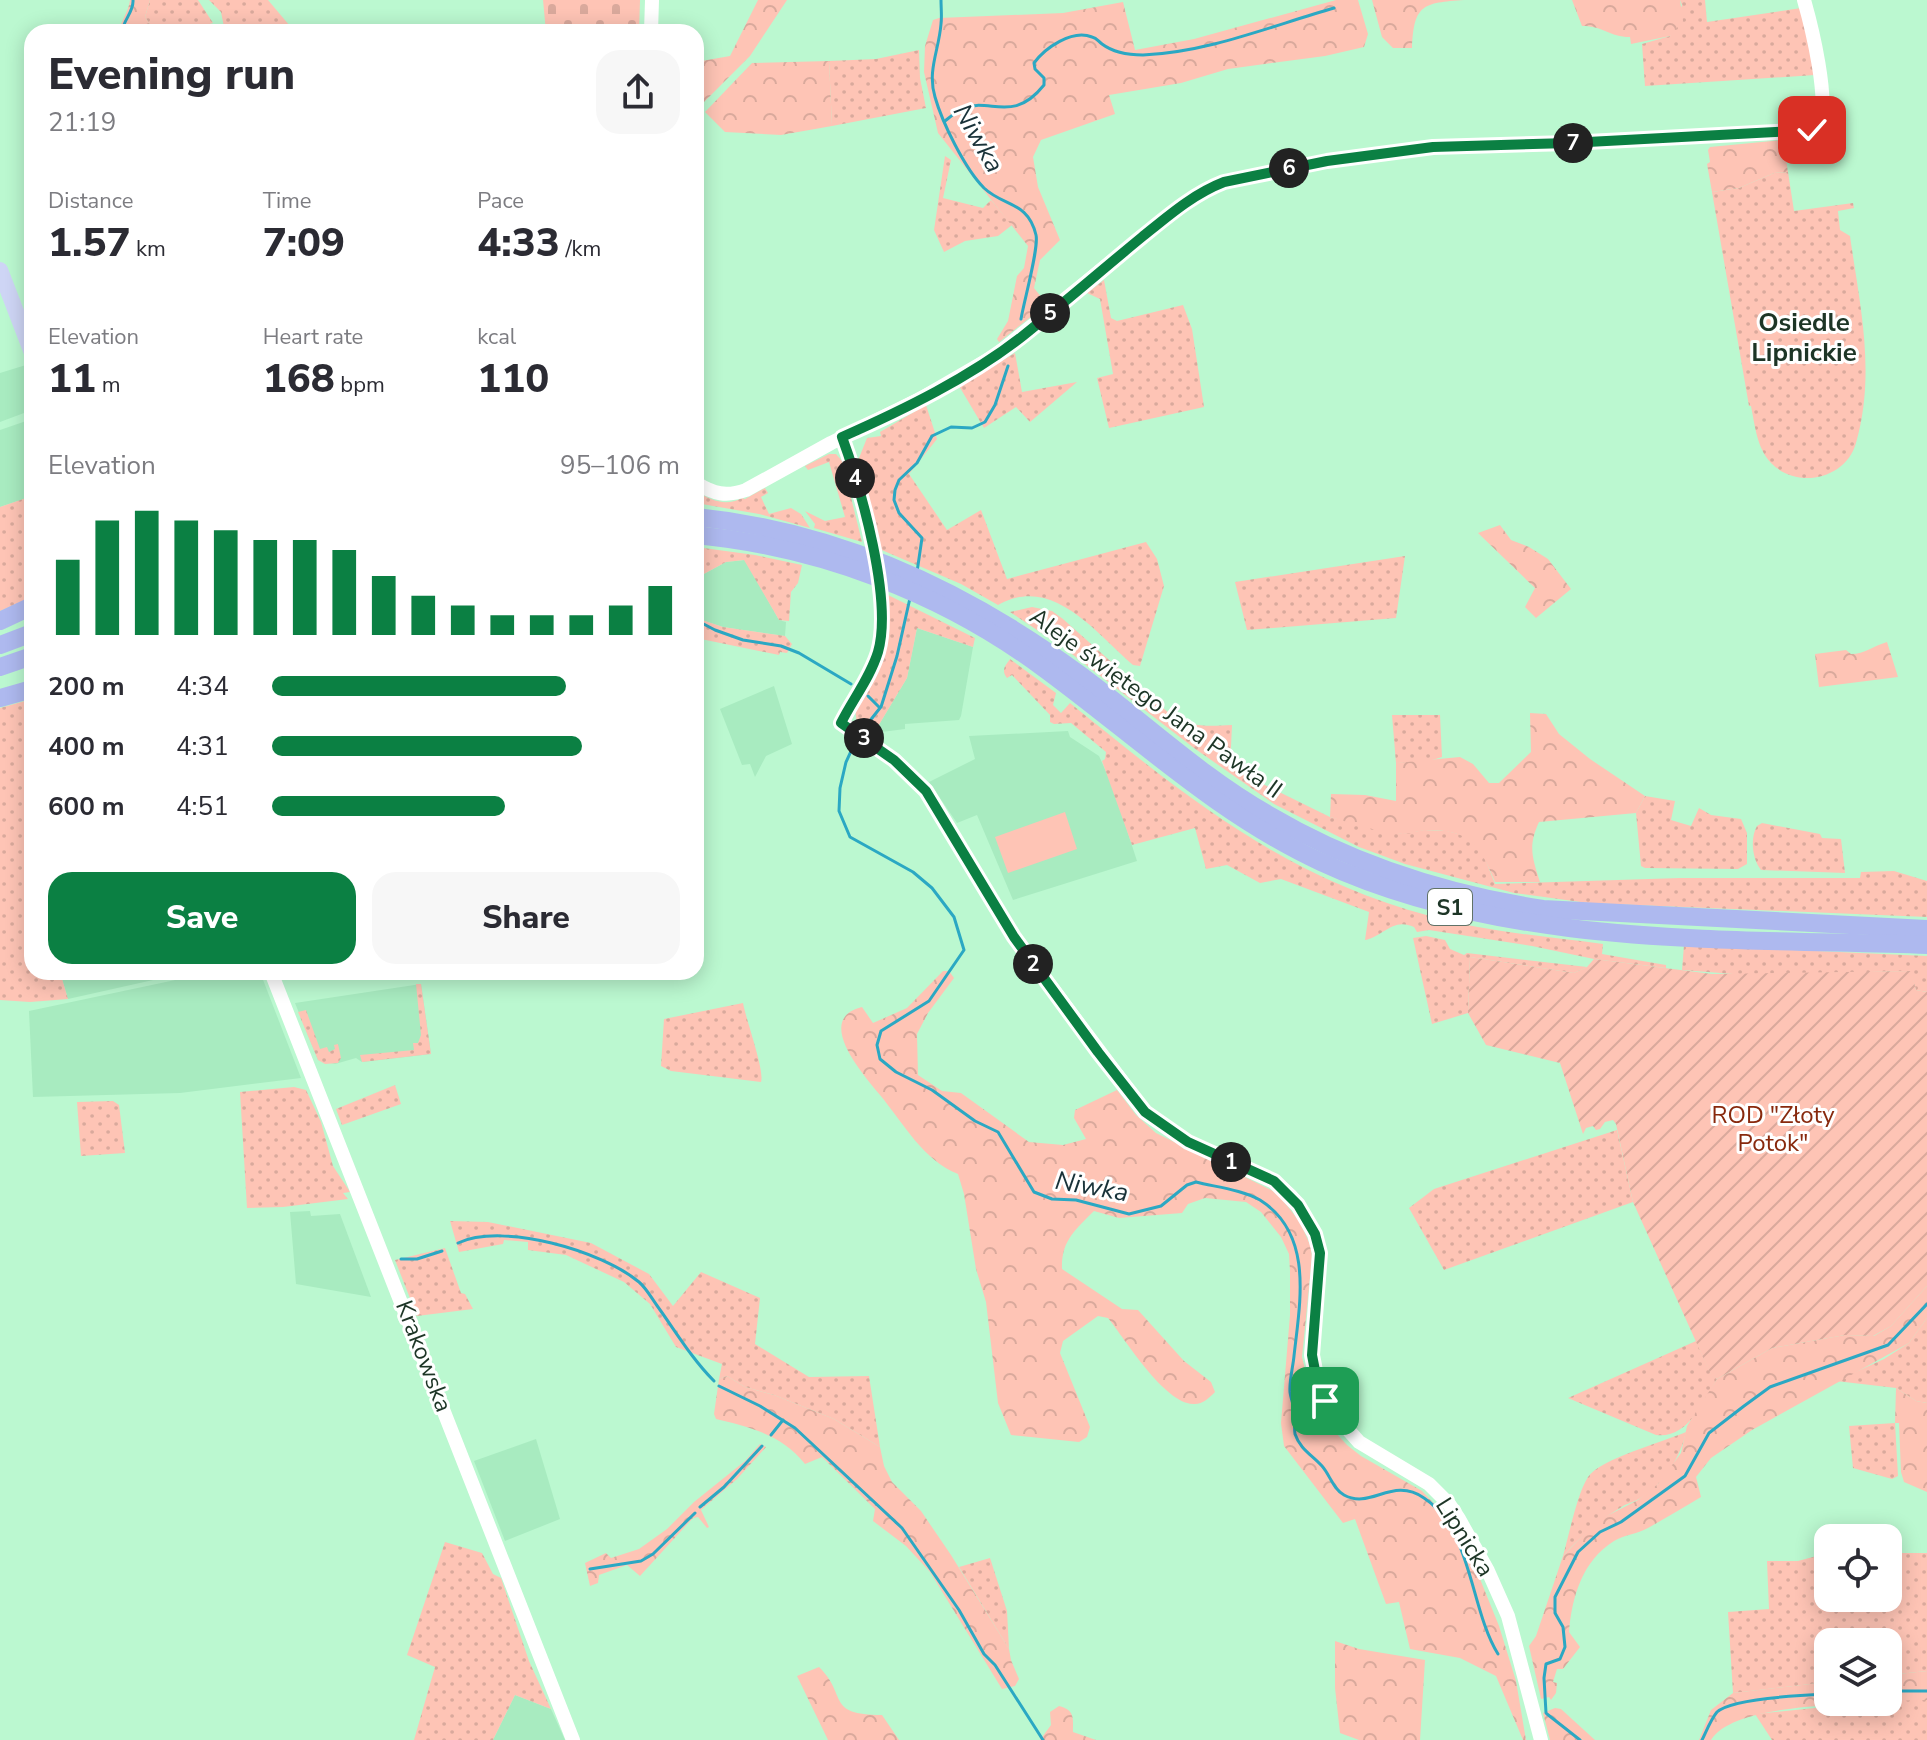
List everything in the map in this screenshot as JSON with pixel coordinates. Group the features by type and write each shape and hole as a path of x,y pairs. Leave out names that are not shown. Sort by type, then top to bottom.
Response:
{"highway":[{"name":"Aleje świętego Jana Pawła II","path":"704,518 773,529 832,545 890,565 978,607 1239,797 1325,845 1408,879 1472,896 1543,909 1927,929"},
{"name":"Aleje świętego Jana Pawła II","path":"704,536 770,546 852,568 927,598 1046,659 1176,772 1230,811 1320,861 1410,896 1482,915 1582,930 1927,945"},
{"path":"0,621 24,610"},
{"path":"0,645 24,636"},
{"path":"0,667 24,659"},
{"path":"0,698 24,691"}],"main road":[{"path":"0,270 24,332"}],"street":[{"path":"651,24 652,0"},
{"path":"704,487 717,494 746,490 842,437 900,410 996,355 1179,207 1224,182 1327,161 1433,147 1736,136 1816,128 1822,116 1817,56 1804,0"},
{"name":"Lipnicka","path":"842,437 877,568 883,620 871,671 846,727 904,769 926,791 1014,937 1145,1112 1188,1142 1274,1181 1298,1205 1315,1234 1320,1253 1311,1345 1314,1372 1321,1393 1334,1414 1359,1442 1429,1484 1459,1519 1488,1571 1508,1616 1541,1740"},
{"name":"Krakowska","path":"274,980 573,1740"}],"shaded area":[{"path":"24,366 24,413 0,422 0,373"},
{"path":"24,422 24,499 0,507 0,430"},
{"path":"745,560 779,620 786,622 785,636 723,627 704,621 704,574 726,562"},
{"path":"917,628 973,647 961,716 959,720 905,724 905,729 874,733 907,678"},
{"path":"774,686 792,744 766,756 755,777 750,764 742,765 720,709"},
{"path":"1068,731 1070,737 1099,756 1113,787 1137,861 1013,900 977,815 957,823 929,782 975,759 969,736"},
{"path":"62,980 153,980 68,999"},
{"path":"175,980 263,980 301,1078 180,1093 33,1097 29,1011"},
{"path":"421,984 431,1054 362,1062 356,1058 335,1064 318,1060 295,1003"},
{"path":"310,1211 311,1216 340,1214 371,1297 296,1284 290,1212"},
{"path":"536,1439 560,1519 505,1541 474,1461"},
{"path":"515,1695 551,1709 565,1740 493,1740"}],"green space":[{"path":"130,0 150,0 145,17 150,24 121,24"},
{"path":"150,0 198,0 213,23 150,24 145,17"},
{"path":"209,0 268,0 288,24 223,24 221,12"},
{"path":"543,0 640,0 639,24 545,24"},
{"path":"758,0 787,0 750,56 704,102 704,61 730,56"},
{"path":"1336,0 1358,0 1368,34 1364,47 1325,56 1228,69 1181,83 1109,95 1115,114 1041,140 1033,157 1038,187 1060,240 1040,260 1034,288 1047,304 999,342 997,339 1008,321 1017,276 1024,268 1028,246 938,133 924,72 925,46 933,20 1063,13 1123,2 1135,50 1194,39"},
{"path":"1372,0 1464,0 1439,3 1423,9 1415,22 1412,48 1393,48 1382,37"},
{"path":"1572,0 1680,0 1683,21 1670,36 1631,44 1630,37 1582,26"},
{"path":"1680,0 1705,0 1707,22 1801,8 1815,75 1645,86 1642,44 1670,36 1682,5"},
{"path":"919,50 926,108 832,126 829,61 876,59"},
{"path":"829,61 832,126 781,135 725,132 705,112 752,63"},
{"path":"1783,140 1788,172 1774,173 1739,188 1712,192 1707,164 1710,162 1710,147"},
{"path":"945,156 951,160 943,198 983,208 991,200 1012,225 998,236 965,241 944,252 934,230"},
{"path":"1788,172 1794,211 1853,203 1854,208 1838,211 1840,230 1850,236 1862,314 1866,365 1862,417 1851,455 1842,465 1820,477 1794,476 1782,471 1766,457 1760,444 1749,406 1712,192 1739,188 1774,173"},
{"path":"1104,280 1111,318 1117,321 1183,305 1192,329 1204,407 1109,428 1097,378 1113,374 1100,299 1087,293"},
{"path":"1015,353 1022,392 1077,382 1030,422 1016,407 984,428 959,386"},
{"path":"926,405 937,439 909,474 947,530 981,510 1007,579 1146,542 1157,559 1164,586 1140,666 1133,665 1072,611 1054,602 1037,597 1018,597 998,605 961,584 877,548 857,463 867,438 881,436 880,432"},
{"path":"829,454 836,454 842,461 862,542 814,528 815,524 805,511 825,521 845,517 829,462 808,470 805,466"},
{"path":"765,488 768,493 761,497 769,514 791,508 801,514 810,528 759,514 704,504 704,496 724,502 745,499"},
{"path":"24,499 24,600 0,611 0,507"},
{"path":"1500,525 1511,540 1548,559 1571,589 1536,618 1525,607 1535,588 1478,533"},
{"path":"704,548 802,565 798,583 791,592 789,621 779,620 744,560 726,562 704,574"},
{"path":"1405,556 1396,618 1247,630 1235,582"},
{"path":"886,594 975,638 973,647 917,628 907,678 874,733 857,724 855,709 888,626"},
{"path":"1032,607 1052,611 1063,619 1171,715 1193,724 1232,725 1230,768 1330,817 1402,834 1424,830 1466,836 1482,851 1495,884 1680,878 1860,878 1861,872 1894,871 1927,881 1927,917 1588,903 1514,893 1405,864 1359,847 1274,804 1194,748 1068,651 1076,640 1068,634 1055,642 1010,612"},
{"path":"704,621 723,627 785,636 792,644 787,653 780,652 779,655 704,640"},
{"path":"1887,642 1898,677 1819,687 1815,654 1846,650 1856,654"},
{"path":"1010,659 1056,693 1053,705 1061,713 1070,703 1154,770 1238,830 1328,879 1430,916 1494,930 1603,944 1602,954 1666,965 1666,968 1594,959 1429,930 1417,932 1414,927 1400,924 1365,940 1369,912 1281,879 1260,883 1227,865 1206,869 1195,828 1132,845 1102,761 1106,752 1071,723 1050,722 1050,715 1012,675 1007,678 1005,675 1004,668"},
{"path":"24,701 24,980 62,980 68,999 30,1002 0,1000 0,708"},
{"path":"1530,713 1546,714 1559,734 1645,796 1636,813 1539,822 1532,852 1540,882 1495,882 1478,849 1472,842 1454,833 1428,830 1395,833 1330,817 1331,794 1365,795 1396,801 1396,763 1460,757 1473,764 1489,783 1499,783 1531,752"},
{"path":"1392,715 1440,715 1442,757 1426,762 1396,763"},
{"path":"1645,796 1675,801 1671,820 1691,826 1699,808 1711,815 1741,819 1747,833 1747,864 1738,869 1641,866 1636,813"},
{"path":"1065,812 1077,849 1008,873 995,837"},
{"path":"1762,823 1820,834 1822,838 1841,839 1845,873 1761,870 1753,842 1757,826"},
{"path":"1426,936 1445,940 1450,949 1464,955 1587,967 1574,973 1470,957 1468,1013 1432,1024 1413,938"},
{"path":"1684,945 1927,956 1927,992 1916,990 1910,971 1746,975 1682,970"},
{"name":"ROD \"Złoty Potok\"","path":"1470,957 1574,973 1587,967 1594,959 1712,974 1911,971 1916,990 1927,992 1927,1286 1891,1326 1873,1336 1845,1335 1772,1348 1717,1379 1711,1375 1633,1202 1616,1124 1613,1120 1605,1122 1600,1129 1596,1130 1593,1126 1586,1128 1583,1134 1560,1063 1486,1045 1468,1013"},
{"path":"943,971 949,971 954,978 917,1034 918,1075 942,1091 961,1093 1029,1142 1063,1145 1086,1139 1074,1118 1075,1110 1117,1090 1136,1115 1156,1133 1273,1191 1300,1222 1311,1247 1312,1258 1302,1357 1311,1394 1334,1431 1347,1445 1422,1491 1446,1516 1478,1574 1499,1626 1516,1681 1526,1740 1523,1740 1496,1676 1460,1658 1410,1649 1399,1602 1386,1604 1355,1519 1343,1523 1284,1446 1281,1423 1290,1315 1289,1254 1281,1237 1261,1212 1246,1202 1205,1198 1188,1204 1182,1213 1119,1218 1094,1211 1070,1237 1062,1259 1062,1269 1122,1309 1138,1310 1184,1361 1211,1382 1213,1394 1193,1404 1170,1393 1146,1368 1108,1318 1098,1316 1063,1341 1060,1353 1090,1427 1087,1437 1079,1442 1011,1435 998,1403 986,1302 976,1269 958,1174 924,1151 854,1062 842,1035 842,1023 848,1013 862,1007 873,1023 907,1008"},
{"path":"416,984 421,984 431,1054 362,1062 360,1055 414,1050 413,1043 418,1043 421,1035"},
{"path":"743,1003 758,1057 761,1082 671,1071 661,1066 664,1019"},
{"path":"306,1010 320,1049 327,1047 329,1052 338,1044 341,1058 338,1063 325,1064 318,1060 298,1012"},
{"path":"395,1085 401,1104 342,1125 336,1109"},
{"path":"294,1087 306,1090 321,1122 333,1166 350,1192 343,1193 348,1199 247,1208 240,1092"},
{"path":"113,1101 119,1105 125,1153 81,1156 77,1102"},
{"path":"1617,1130 1633,1202 1444,1270 1409,1208 1434,1189"},
{"path":"450,1221 488,1222 591,1243 649,1274 673,1306 701,1272 760,1298 755,1344 809,1377 869,1376 880,1447 834,1419 745,1387 727,1376 719,1379 722,1364 676,1347 650,1304 624,1282 566,1255 528,1250 528,1242 504,1240 503,1244 459,1252"},
{"path":"445,1248 461,1293 465,1294 473,1309 417,1316 395,1260"},
{"path":"1927,1286 1927,1318 1909,1343 1752,1430 1711,1458 1696,1477 1701,1497 1648,1528 1622,1537 1603,1549 1586,1569 1576,1593 1569,1632 1580,1647 1563,1669 1557,1669 1553,1682 1557,1683 1556,1693 1551,1700 1549,1697 1541,1699 1529,1646 1536,1636 1563,1556 1597,1521 1638,1500 1658,1484 1681,1453 1687,1426 1717,1379 1772,1348 1845,1335 1874,1336 1891,1326"},
{"path":"1927,1318 1927,1403 1916,1401 1896,1388 1836,1381 1884,1359 1909,1343"},
{"path":"1696,1341 1711,1374 1717,1379 1700,1408 1677,1431 1656,1435 1568,1398"},
{"path":"727,1376 745,1387 834,1419 880,1447 892,1482 921,1511 1009,1649 1019,1679 1015,1686 1002,1689 930,1572 906,1546 873,1521 875,1509 822,1457 805,1464 776,1439 716,1419 719,1379"},
{"path":"1896,1388 1916,1401 1927,1403 1927,1492 1904,1482 1901,1472 1899,1423 1895,1423"},
{"path":"1895,1423 1898,1476 1892,1479 1853,1468 1849,1426"},
{"path":"1686,1432 1674,1462 1662,1480 1637,1500 1604,1518 1563,1556 1588,1477 1618,1457"},
{"path":"760,1444 766,1447 737,1479 701,1510 709,1527 698,1517 693,1518 640,1576 627,1565 599,1575 598,1583 590,1586 585,1563 606,1553 611,1558 639,1549 667,1529 694,1502 745,1461"},
{"path":"445,1542 482,1553 493,1574 501,1578 529,1661 551,1709 515,1695 493,1740 414,1740 435,1667 407,1655"},
{"path":"1902,1553 1927,1553 1927,1671 1902,1674 1902,1628 1814,1628 1814,1684 1733,1693 1728,1612 1769,1609 1767,1561 1798,1561 1814,1557 1814,1612 1902,1612"},
{"path":"990,1558 1007,1611 1009,1649 959,1567"},
{"path":"1335,1641 1359,1649 1425,1660 1420,1740 1359,1740 1340,1733 1335,1688"},
{"path":"819,1667 845,1707 864,1714 882,1715 899,1740 828,1740 797,1676"},
{"path":"1927,1671 1927,1700 1902,1701 1902,1674"},
{"path":"1814,1684 1814,1707 1786,1709 1740,1720 1723,1728 1711,1740 1699,1740 1711,1710 1733,1693"},
{"path":"1902,1700 1927,1700 1927,1740 1772,1740 1755,1714 1814,1708 1814,1716 1902,1716"},
{"path":"1059,1706 1070,1712 1073,1732 1096,1740 1040,1740 1051,1725 1050,1712"},
{"path":"1561,1709 1595,1740 1550,1740 1543,1713"}],"waterway":[{"name":"Niwka","path":"124,24 133,0"},
{"name":"Niwka","path":"941,0 941,24 932,78 943,119 977,180 992,194 1021,210 1036,235 1021,319"},
{"path":"945,121 961,109 972,106 1011,107 1022,104 1044,85 1044,78 1035,69 1034,63 1045,51 1068,38 1094,37 1111,50 1127,54 1168,53 1216,44 1334,8"},
{"name":"Niwka","path":"917,572 922,538 899,513 894,500 899,480 917,463 932,436 951,427 972,428 985,422 995,405 1008,366"},
{"name":"Niwka","path":"881,707 910,598"},
{"name":"Niwka","path":"704,624 743,640 781,646 799,653 851,684"},
{"name":"Niwka","path":"861,732 880,708 868,696"},
{"name":"Niwka","path":"857,738 846,762 840,788 839,811 850,837 913,872 932,888 954,917 964,950 929,1001 881,1031 877,1045 880,1059 896,1072 932,1090 975,1121 998,1132 1034,1192 1052,1199 1076,1200 1129,1214 1161,1206 1187,1185 1196,1182 1238,1191 1260,1200 1277,1214 1289,1231 1300,1270 1299,1314 1290,1388 1297,1439 1344,1495 1363,1499 1402,1490 1424,1498 1440,1512 1461,1549 1481,1615 1498,1654"},
{"path":"458,1243 477,1237 525,1238 577,1250 622,1271 639,1282 691,1355 714,1381"},
{"path":"401,1259 417,1259 442,1251"},
{"path":"1546,1713 1546,1664 1560,1659 1565,1647 1563,1627 1555,1613 1555,1597 1578,1552 1600,1532 1621,1522 1685,1476 1709,1433 1770,1387 1888,1345 1927,1304"},
{"path":"719,1386 795,1428 902,1528 1043,1740"},
{"path":"771,1435 783,1420"},
{"path":"700,1507 724,1487 762,1446"},
{"path":"590,1569 641,1561 653,1554 695,1513"},
{"path":"1902,1691 1927,1691"},
{"path":"1702,1740 1717,1712 1725,1707 1770,1698 1814,1695"},
{"name":"Niwka","path":"1547,1714 1580,1740"}],"district":[{"name":"Osiedle Lipnickie","path":"1804,337"}],"route":[{"path":"1325,1401 1312,1364 1311,1345 1320,1253 1310,1223 1298,1205 1274,1181 1188,1142 1145,1112 1014,937 926,791 894,760 841,723 871,671 883,620 877,568 842,437 890,415 996,355 1179,207 1224,182 1327,161 1433,147 1736,136 1812,130"}]}
